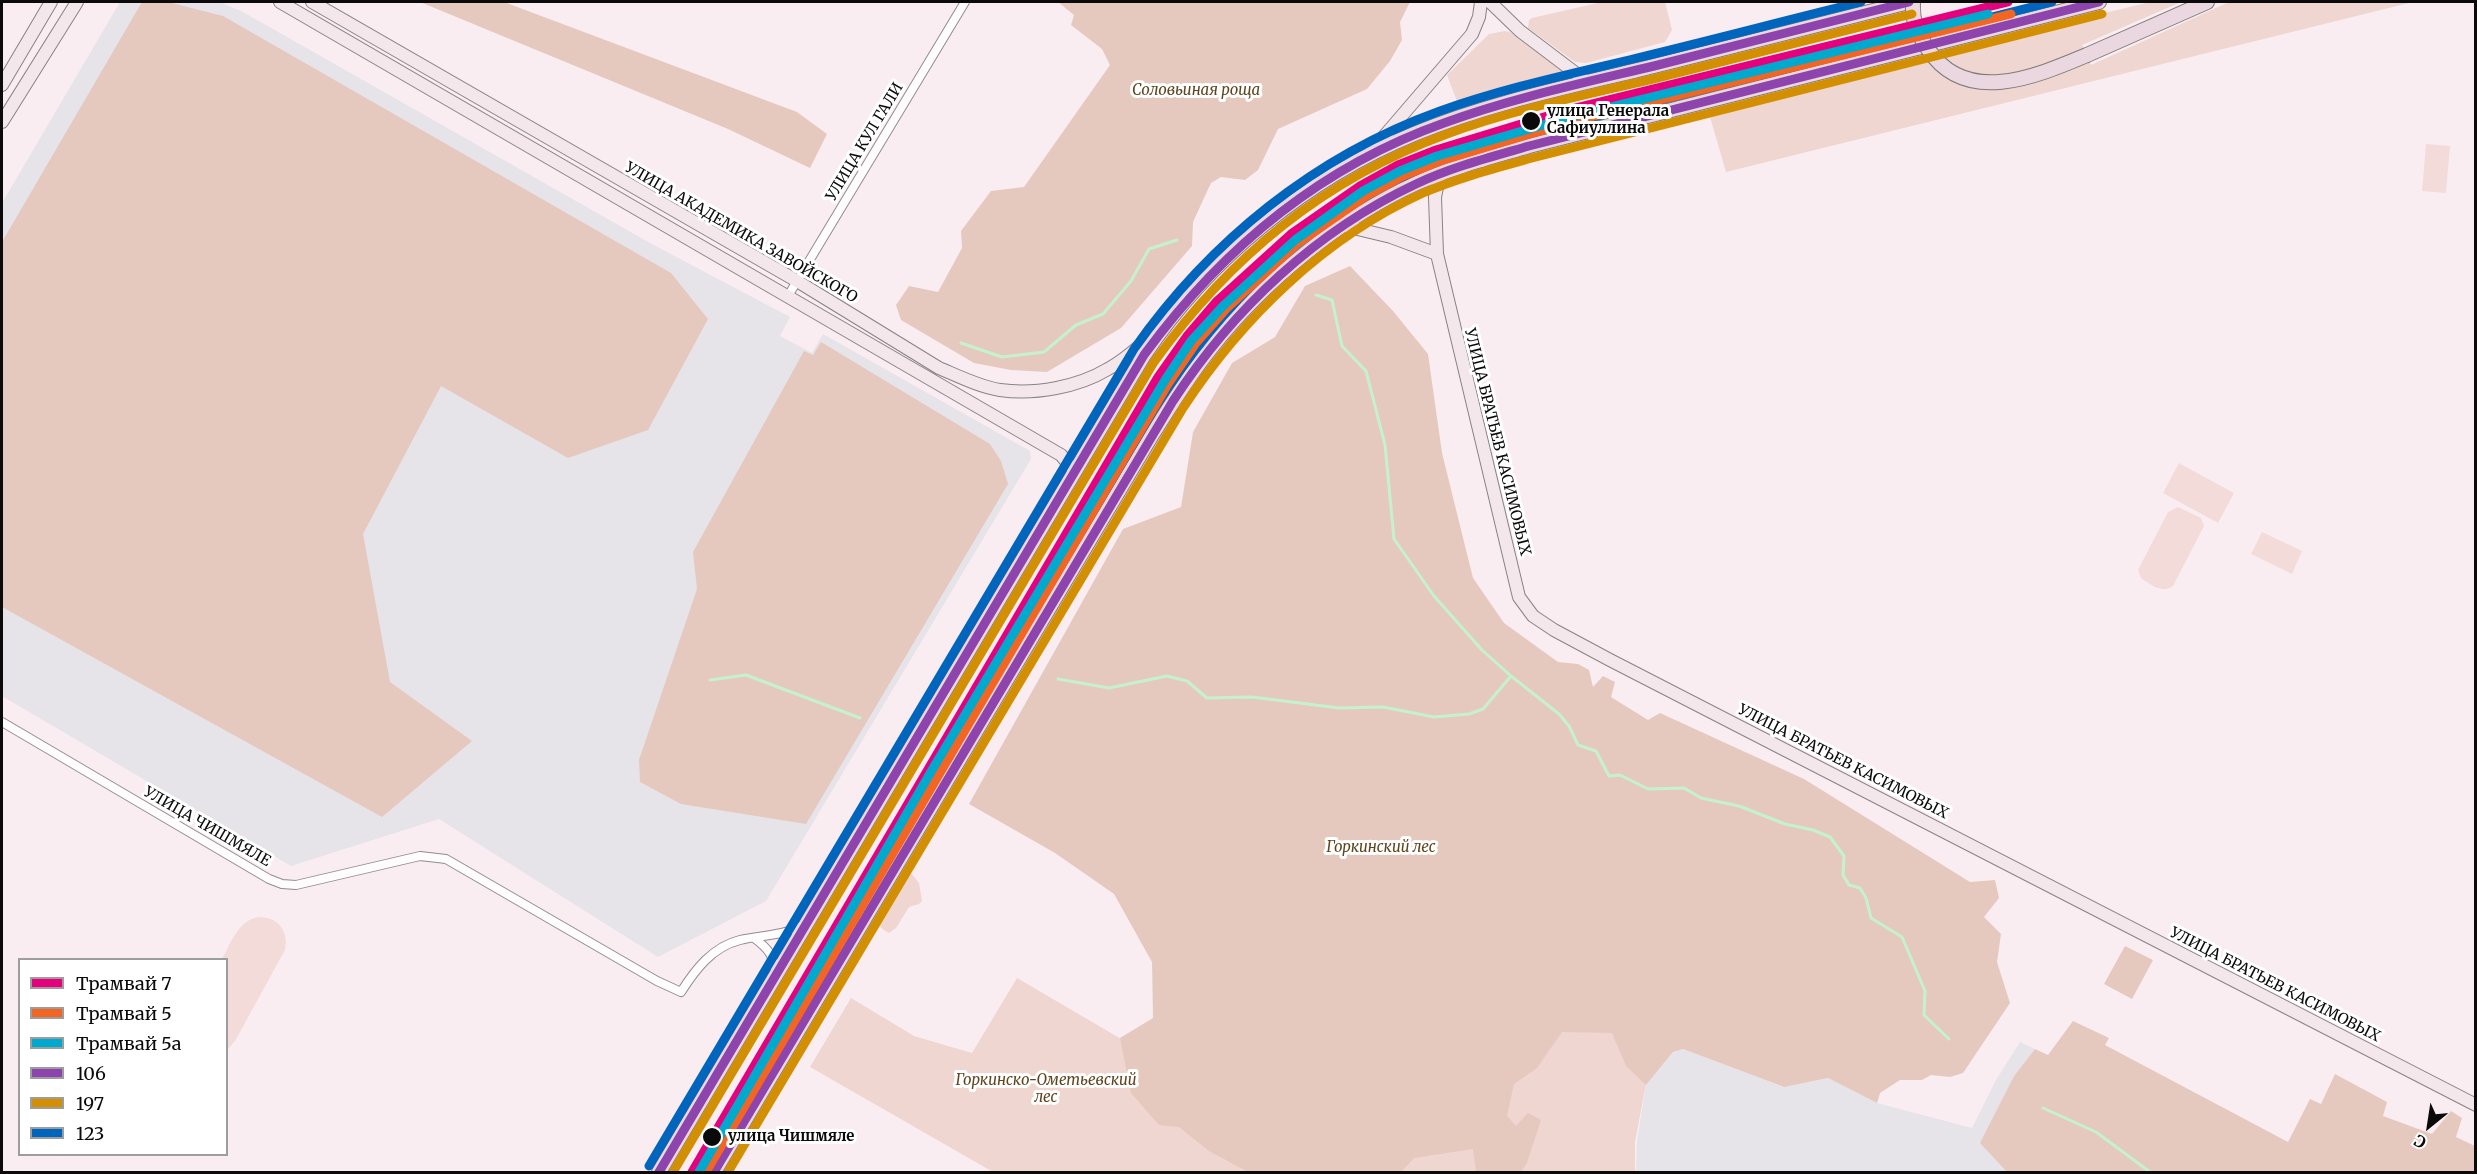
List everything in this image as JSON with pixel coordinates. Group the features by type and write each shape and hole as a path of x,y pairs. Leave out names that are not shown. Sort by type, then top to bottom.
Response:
{"main road":[{"path":"659,1173 1164,326 1231,252 1273,216 1366,157 1414,134 1494,106 1586,81 1911,2 1912,17 1918,34 1932,55 1946,68 1964,78 1983,83 2010,82 2045,73 2207,2"},
{"path":"714,1173 1121,485 1185,383 1244,310 1299,258 1345,226 1414,184 1440,173 1529,146 2099,2"}],"street":[{"path":"2,85 51,2"},
{"path":"2,122 77,2"},
{"name":"УЛИЦА АКАДЕМИКА ЗАВОЙСКОГО","path":"280,2 1061,455 1075,472"},
{"name":"УЛИЦА АКАДЕМИКА ЗАВОЙСКОГО","path":"312,2 797,281 939,368 999,390 1039,391 1075,383 1108,370 1164,326"},
{"name":"УЛИЦА КУЛ ГАЛИ","path":"788,296 964,2"},
{"path":"1366,157 1472,34 1482,2"},
{"path":"1490,2 1520,31 1586,81"},
{"name":"УЛИЦА БРАТЬЕВ КАСИМОВЫХ","path":"1440,173 1435,197 1437,254 1519,597 1533,616 1610,660 2475,1105"},
{"path":"1345,226 1400,240 1437,254"},
{"name":"УЛИЦА ЧИШМЯЛЕ","path":"2,722 269,879 282,884 296,885 420,856 446,859 459,864 657,981 681,992 692,974 712,954 740,940 786,933 806,924"},
{"path":"754,938 768,949 775,964 775,976"}],"shaded area":[{"path":"120,2 220,2 243,12 650,243 790,317 780,336 812,353 823,334 1030,451 1031,459 766,901 658,957 439,819 291,866 2,696 2,203"},
{"path":"2426,144 2450,146 2446,193 2422,191"},
{"path":"2179,463 2234,493 2218,523 2163,493"},
{"path":"2178,507 2201,518 2204,526 2173,586 2161,589 2141,578 2138,570 2168,512"},
{"path":"2262,532 2302,551 2292,574 2251,554"},
{"path":"259,917 277,922 284,931 285,950 235,1041 228,1049 228,958 222,958 240,927"},
{"path":"2020,1042 2035,1049 2014,1076 1981,1143 2007,1172 1636,1172 1637,1141 1646,1085 1673,1052 1683,1049 1783,1087 1828,1078 1877,1103 1972,1128 1996,1080"}],"green space":[{"path":"142,2 168,2 223,16 671,273 708,319 648,430 568,458 441,386 363,534 390,682 472,741 382,817 2,607 2,242"},
{"path":"420,2 504,2 797,112 827,134 810,168 728,129"},
{"name":"Соловьиная роща","path":"1058,2 1410,2 1400,22 1402,40 1390,61 1367,89 1278,129 1258,170 1245,180 1221,177 1211,183 1193,222 1192,246 1121,328 1047,372 1011,370 974,363 901,320 896,305 909,286 938,292 962,248 961,231 991,191 1024,187 1110,65 1102,49 1071,25 1074,15"},
{"path":"1602,2 1665,2 1672,30 1665,42 1586,63 1575,62 1528,28 1529,20 1532,18"},
{"path":"2150,2 2181,2 2082,45 2091,65 2229,2 2413,2 1726,172 1708,110"},
{"path":"1510,32 1564,72 1458,104 1447,75 1489,34"},
{"name":"Горкинский лес","path":"1350,266 1393,311 1428,354 1442,453 1473,578 1504,623 1558,662 1578,664 1589,670 1593,687 1603,676 1615,682 1611,697 1648,720 1660,713 1804,779 1970,882 1995,880 1999,898 1984,917 2001,934 1997,962 2010,1003 1963,1073 1950,1077 1931,1075 1922,1080 1900,1080 1880,1093 1877,1103 1828,1078 1784,1087 1683,1049 1673,1052 1646,1085 1626,1066 1612,1033 1562,1032 1537,1068 1514,1084 1507,1116 1516,1126 1528,1113 1541,1120 1527,1163 1521,1172 1476,1172 1473,1149 1414,1158 1401,1172 1248,1172 1209,1151 1179,1127 1159,1125 1131,1093 1120,1038 1153,1018 1152,962 1114,894 1055,853 969,804 1123,529 1181,507 1193,432 1232,363 1275,337 1305,286"},
{"path":"821,342 990,444 1001,461 1008,484 806,824 681,804 640,782 639,760 697,589 693,552 804,351 813,355"},
{"path":"911,873 919,883 922,901 909,907 896,928 889,933 881,927 880,917 905,874"},
{"path":"2125,946 2153,960 2132,999 2104,984"},
{"name":"Горкинско-Ометьевский лес","path":"1017,978 1123,1040 1252,1172 993,1172 810,1067 851,998 914,1036 972,1053"},
{"path":"2073,1021 2109,1038 2105,1045 2288,1142 2310,1099 2321,1104 2335,1074 2387,1102 2383,1116 2432,1134 2451,1111 2462,1118 2456,1137 2475,1146 2475,1172 2007,1172 1980,1143 2014,1076 2035,1049 2048,1055"},
{"path":"1560,1029 1614,1030 1646,1084 1635,1142 1635,1172 1397,1172 1412,1157"}],"waterway":[{"path":"961,343 1002,357 1044,352 1076,325 1103,314 1131,281 1149,249 1177,240"},
{"path":"1316,295 1332,300 1342,346 1366,371 1385,445 1394,539 1434,596 1482,650 1559,714 1569,726 1578,745 1596,751 1609,776 1620,775 1648,789 1684,788 1701,798 1739,806 1785,824 1813,830 1830,837 1844,856 1843,875 1849,885 1860,888 1866,898 1871,918 1902,937 1925,991 1924,1015 1949,1039"},
{"path":"710,680 746,675 860,718"},
{"path":"1058,679 1109,688 1167,676 1187,681 1207,698 1252,697 1339,708 1383,707 1434,717 1469,714 1483,709 1511,676"},
{"path":"2043,1108 2096,1132 2150,1172"}],"tram line":[{"name":"7","path":"692,1172 1158,377 1187,336 1217,301 1291,234 1360,186 1398,165 1436,150 1567,110 2008,2"},
{"name":"5а","path":"699,1172 932,770 1165,380 1191,341 1223,306 1295,240 1363,191 1400,171 1437,156 1570,117 1988,14"},
{"name":"5","path":"706,1172 1168,384 1196,343 1226,309 1298,243 1366,196 1403,176 1440,161 1570,122 2011,14"}],"transit line":[{"name":"123","path":"649,1166 1134,349 1196,273 1231,238 1269,206 1350,152 1440,111 1538,82 1861,2"},
{"name":"106","path":"659,1172 1144,355 1174,317 1240,247 1276,216 1315,188 1356,163 1399,141 1444,123 1548,92 1909,2"},
{"name":"123","path":"704,1166 1156,406 1208,334 1237,301 1301,241 1336,215 1374,192 1440,160 1526,134 2052,2"},
{"name":"106","path":"714,1172 1173,401 1222,335 1250,304 1311,249 1379,203 1430,178 1486,158 2099,2"},
{"name":"197","path":"673,1172 1154,362 1183,324 1248,256 1320,198 1402,152 1447,134 1525,110 1912,14"},
{"name":"197","path":"728,1172 1183,408 1231,343 1259,312 1319,257 1387,211 1423,193 1477,174 1532,158 2102,14"}],"place":[{"name":"улица Генерала Сафиуллина","path":"1531,121"},
{"name":"улица Чишмяле","path":"712,1137"}]}
